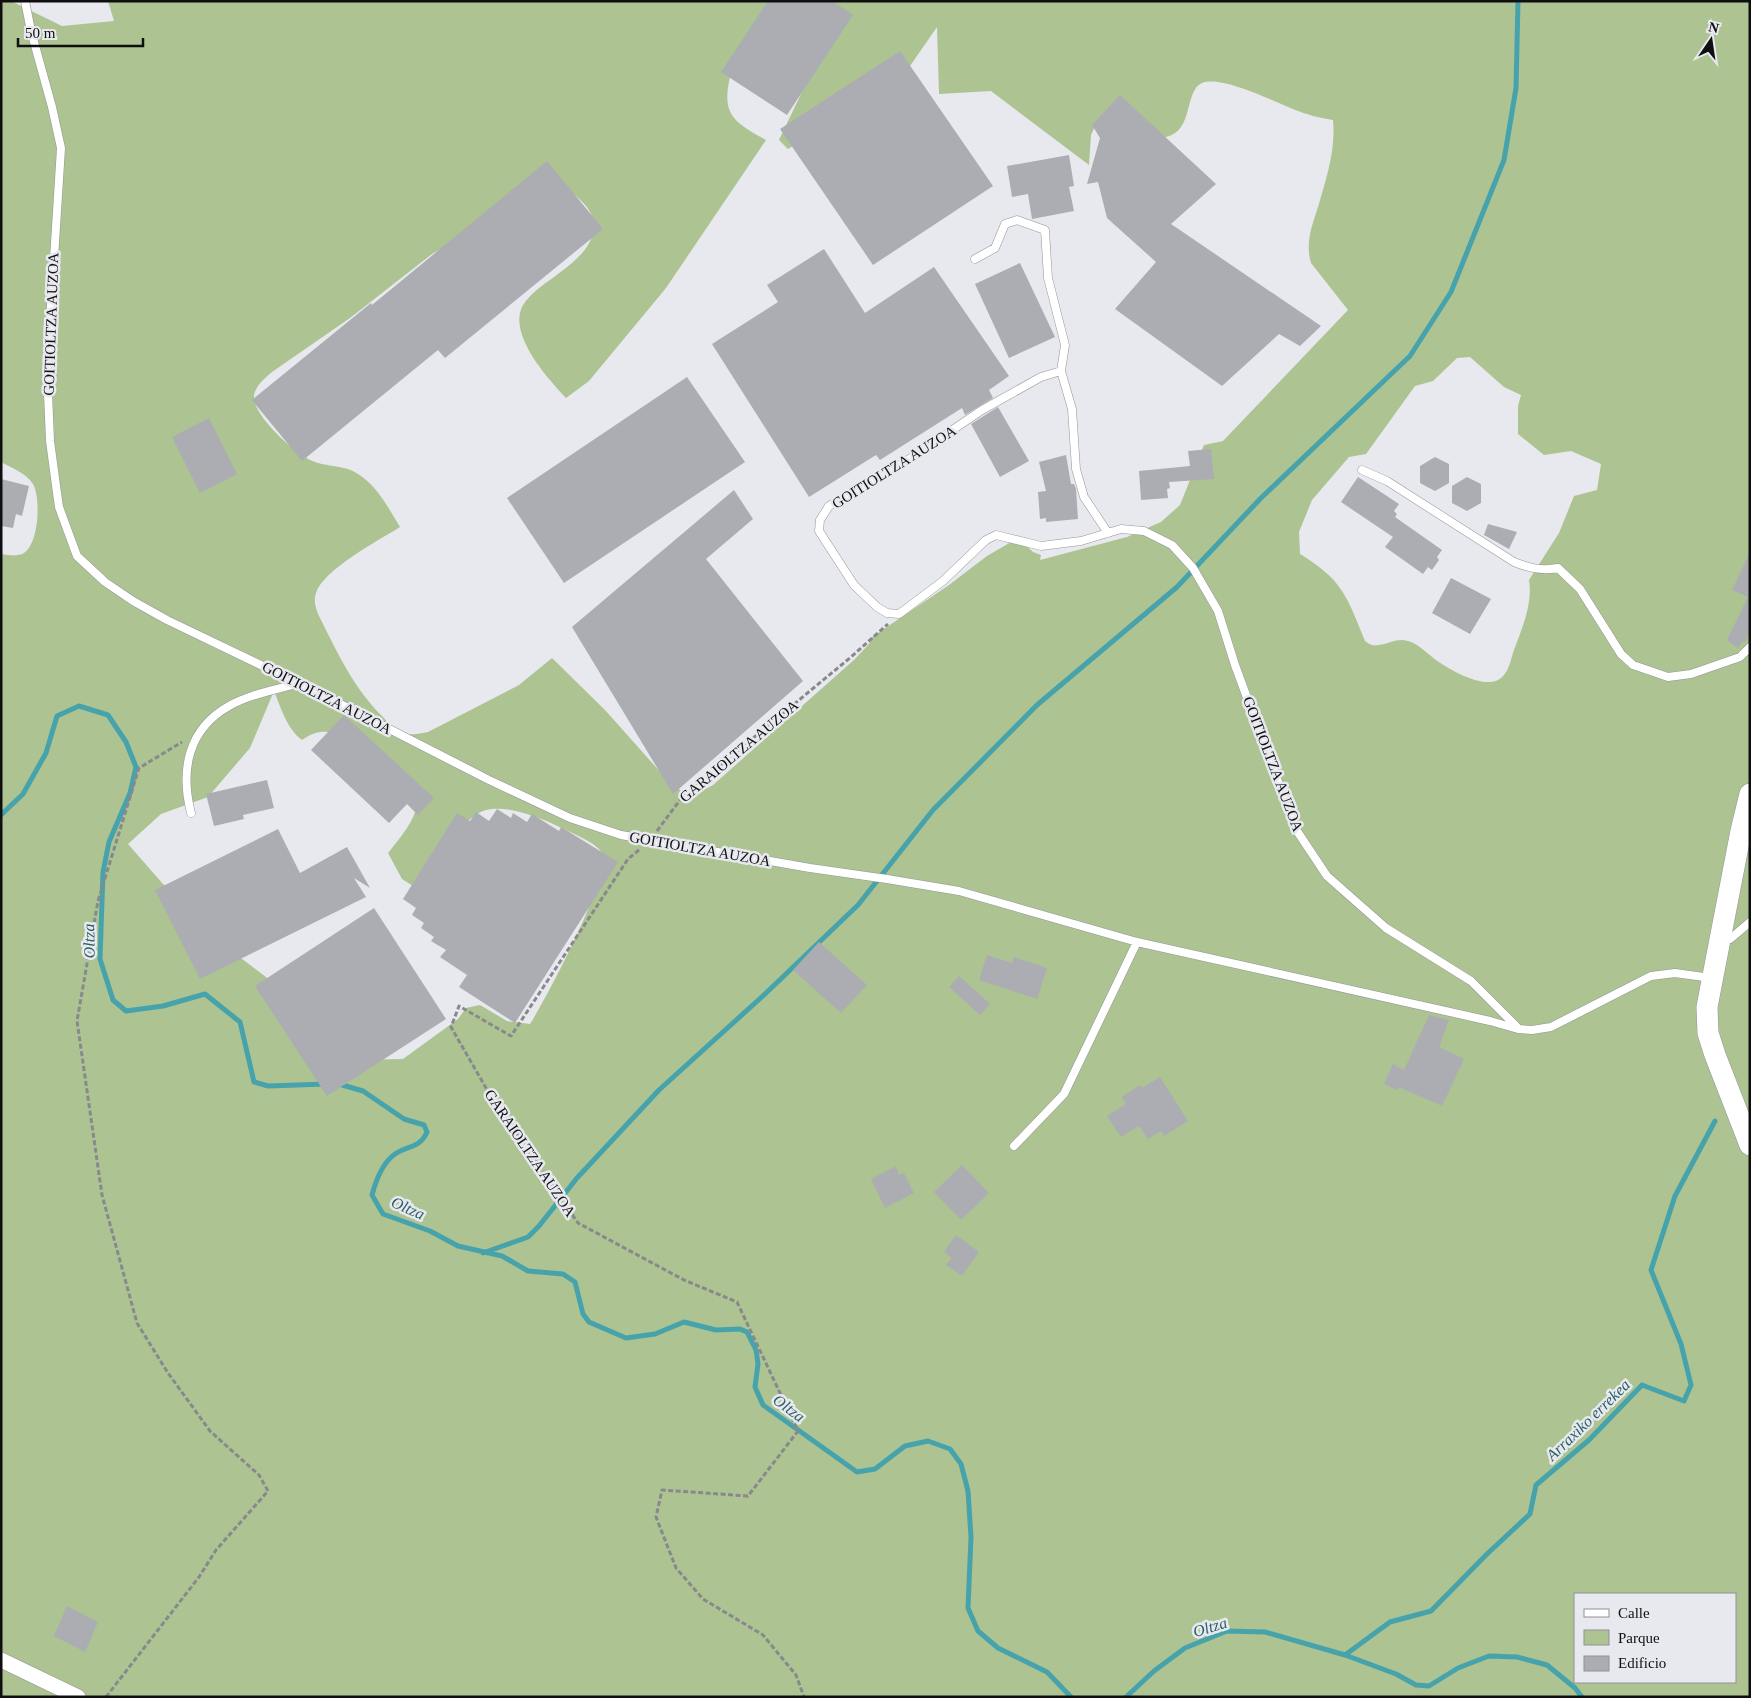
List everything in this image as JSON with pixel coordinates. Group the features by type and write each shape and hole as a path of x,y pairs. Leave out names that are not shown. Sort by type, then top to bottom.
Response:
{"street":[{"path":"1750,794 1740,831 1707,1007 1708,1033 1750,1145"},
{"path":"1,1660 78,1697"}],"lane":[{"name":"GOITIOLTZA AUZOA","path":"25,1 61,148 47,369 50,440 59,507 77,556 105,582 133,601 167,620 299,683 489,780 570,818 621,834 810,868 959,891 1137,942 1490,1021 1518,1029 1532,1030 1551,1027 1651,976 1675,972 1712,978"},
{"path":"976,259 995,248 1005,224 1017,220 1045,230 1048,278 1065,345 1061,371 1072,409 1076,469 1084,497 1108,533"},
{"name":"GOITIOLTZA AUZOA","path":"1061,371 1041,377 982,410 905,462 829,506 820,520 819,531 854,585 887,613 899,614 943,581 986,540 996,536 1041,546 1081,542 1121,529 1144,531 1172,545 1193,568 1218,611 1234,664 1295,828 1327,876 1386,928 1471,981 1518,1029"},
{"path":"1362,470 1388,480 1514,562 1529,568 1546,570 1558,568 1580,589 1621,654 1633,665 1668,677 1691,674 1740,657 1750,647"},
{"path":"191,813 186,778 189,755 199,732 208,720 230,706 299,683"},
{"path":"1719,942 1730,939 1750,922"},
{"path":"1014,1146 1064,1094 1137,942"}],"path":[{"name":"GARAIOLTZA AUZOA","path":"804,1697 796,1675 763,1635 703,1600 676,1568 656,1518 662,1490 748,1496 798,1431 737,1302 684,1280 578,1223 486,1088 451,1027 459,1006 511,1036 628,859 652,840 683,796 851,657 899,614"},
{"path":"106,1697 199,1577 216,1550 268,1492 259,1475 210,1431 168,1373 136,1323 102,1196 77,1021 98,901 139,768 199,732"}],"green space":[{"path":"1,1 11,1 62,26 114,21 108,1 775,1 730,77 727,101 733,116 739,122 766,140 666,288 589,381 566,398 550,381 534,359 522,335 520,324 520,313 525,303 533,294 579,256 588,245 593,233 594,226 591,213 577,197 565,188 484,225 432,254 350,318 272,372 258,386 254,396 255,404 260,413 285,441 310,460 343,468 361,476 388,506 400,527 340,565 321,584 315,599 319,616 347,670 363,694 391,726 398,731 408,734 428,732 519,685 552,658 605,710 671,784 682,791 692,793 701,791 713,785 855,659 869,644 872,637 949,585 987,556 1018,538 1033,552 1041,555 1040,560 1127,537 1161,522 1180,505 1204,445 1223,441 1348,310 1311,263 1309,256 1312,228 1330,164 1334,131 1333,120 1307,114 1239,87 1212,81 1202,83 1196,87 1181,127 1175,133 1166,137 1096,124 1091,135 1089,165 991,91 939,94 937,27 901,79 788,149 779,140 833,27 826,1 1750,1 1750,1697 1,1697 1,554 19,555 29,548 36,530 38,509 36,491 33,484 18,471 1,462","holes":["1470,357 1504,387 1521,395 1518,406 1518,434 1544,455 1571,451 1601,464 1597,490 1574,496 1559,533 1529,580 1528,607 1509,666 1504,675 1498,680 1490,682 1462,675 1408,641 1402,640 1380,645 1370,644 1365,641 1348,601 1335,581 1326,572 1300,554 1299,532 1312,500 1349,457 1366,454 1415,386 1433,381 1457,358","274,691 288,724 302,740 320,732 339,734 418,802 410,823 388,853 402,879 416,888 457,832 476,814 486,810 505,809 527,814 587,840 601,851 603,855 602,868 587,913 562,966 530,1024 507,1021 480,1005 466,1008 458,1019 403,1059 351,1060 292,1009 266,977 208,933 186,898 163,884 128,844 161,814 208,797 250,748"]}],"building":[{"path":"768,1 832,1 853,15 787,115 721,72"},
{"path":"900,51 993,186 873,265 780,129"},
{"path":"1120,95 1216,184 1171,224 1321,326 1300,346 1279,334 1222,386 1115,309 1156,262 1107,218 1098,182 1087,184 1100,138 1092,125"},
{"path":"1069,155 1074,186 1069,187 1074,211 1032,219 1028,194 1012,197 1007,166"},
{"path":"547,161 603,229 445,358 438,350 302,461 252,400 371,303 372,305"},
{"path":"824,249 865,313 934,267 1009,376 989,390 993,398 965,415 962,408 880,460 876,455 809,497 712,344 778,302 767,285"},
{"path":"1020,263 1055,337 1009,358 975,284"},
{"path":"687,377 745,462 564,583 507,498"},
{"path":"998,407 1029,461 1000,477 971,424"},
{"path":"209,418 237,474 200,493 172,437"},
{"path":"1211,449 1214,479 1169,482 1170,488 1167,489 1168,498 1141,500 1139,471 1190,466 1188,451"},
{"path":"1066,455 1071,484 1074,484 1076,489 1078,519 1046,522 1046,518 1040,519 1038,492 1046,491 1039,462"},
{"path":"1435,457 1449,464 1449,483 1435,491 1420,483 1420,466"},
{"path":"1358,477 1399,504 1394,511 1397,514 1395,517 1442,550 1437,557 1439,560 1432,570 1428,567 1423,574 1385,547 1393,537 1341,502"},
{"path":"1467,477 1481,484 1481,503 1467,511 1452,503 1452,486"},
{"path":"1,479 29,486 22,516 16,514 13,528 1,526"},
{"path":"734,490 753,519 706,559 803,681 673,794 572,627"},
{"path":"1488,524 1517,532 1509,549 1484,535"},
{"path":"1750,552 1750,631 1745,642 1743,641 1738,648 1727,640 1748,597 1732,590"},
{"path":"1451,578 1491,599 1470,634 1432,613"},
{"path":"344,715 434,798 418,815 407,804 389,823 311,750"},
{"path":"267,780 274,808 243,815 244,819 214,826 206,794"},
{"path":"497,809 511,818 513,813 527,822 532,814 559,831 561,827 618,862 515,1023 459,987 467,975 440,957 446,950 431,941 434,937 421,928 424,923 412,915 416,908 403,899 457,813 470,821 476,812 489,821"},
{"path":"278,829 300,873 347,847 370,888 354,878 366,897 200,979 155,890"},
{"path":"374,908 446,1019 327,1096 255,986"},
{"path":"819,942 867,985 841,1013 793,970"},
{"path":"987,955 1012,963 1014,957 1047,968 1037,999 979,980"},
{"path":"959,976 990,1004 980,1015 949,987"},
{"path":"1429,1015 1449,1020 1439,1047 1464,1059 1442,1106 1399,1087 1397,1090 1384,1084 1393,1064 1404,1070"},
{"path":"1160,1077 1188,1121 1164,1136 1161,1131 1148,1139 1139,1126 1121,1137 1107,1116 1126,1104 1122,1097 1140,1085 1142,1088"},
{"path":"962,1165 989,1193 961,1220 934,1192"},
{"path":"896,1166 899,1175 904,1173 914,1193 885,1208 871,1179"},
{"path":"956,1235 979,1252 962,1276 946,1265 952,1258 944,1252"},
{"path":"67,1606 98,1622 85,1652 54,1636"}],"waterway":[{"path":"483,1253 528,1237 577,1178 659,1090 765,994 858,905 933,810 1037,705 1177,587 1261,498 1410,356 1451,292 1504,160 1516,88 1518,1"},
{"name":"Oltza","path":"1,815 23,794 46,753 57,716 79,706 108,715 126,742 136,767 130,793 109,842 103,872 100,959 113,1000 126,1011 163,1006 205,994 240,1022 254,1082 268,1086 326,1084"},
{"name":"Oltza","path":"339,1084 363,1091 404,1119 424,1125 427,1132 417,1144 400,1151 390,1158 380,1172 372,1195 383,1214 430,1231 458,1246 502,1256 528,1271 563,1274 575,1282 583,1314 589,1322 626,1338 655,1334 684,1322 716,1330 740,1329 747,1332 756,1350 758,1364 755,1387 763,1405 857,1472 875,1469 905,1446 928,1441 950,1449 961,1464 968,1491 971,1537 968,1608 978,1631 998,1648 1047,1672 1071,1697"},
{"name":"Arraxiko errekea","path":"1345,1655 1390,1622 1431,1611 1487,1554 1530,1514 1536,1485 1589,1440 1642,1385 1684,1401 1691,1385 1681,1344 1651,1270 1675,1196 1715,1121"},
{"path":"1126,1697 1154,1671 1185,1648 1227,1631 1265,1632 1345,1655 1396,1674 1416,1685 1429,1686 1458,1668 1489,1656 1517,1657 1547,1665 1575,1688 1582,1697"}]}
